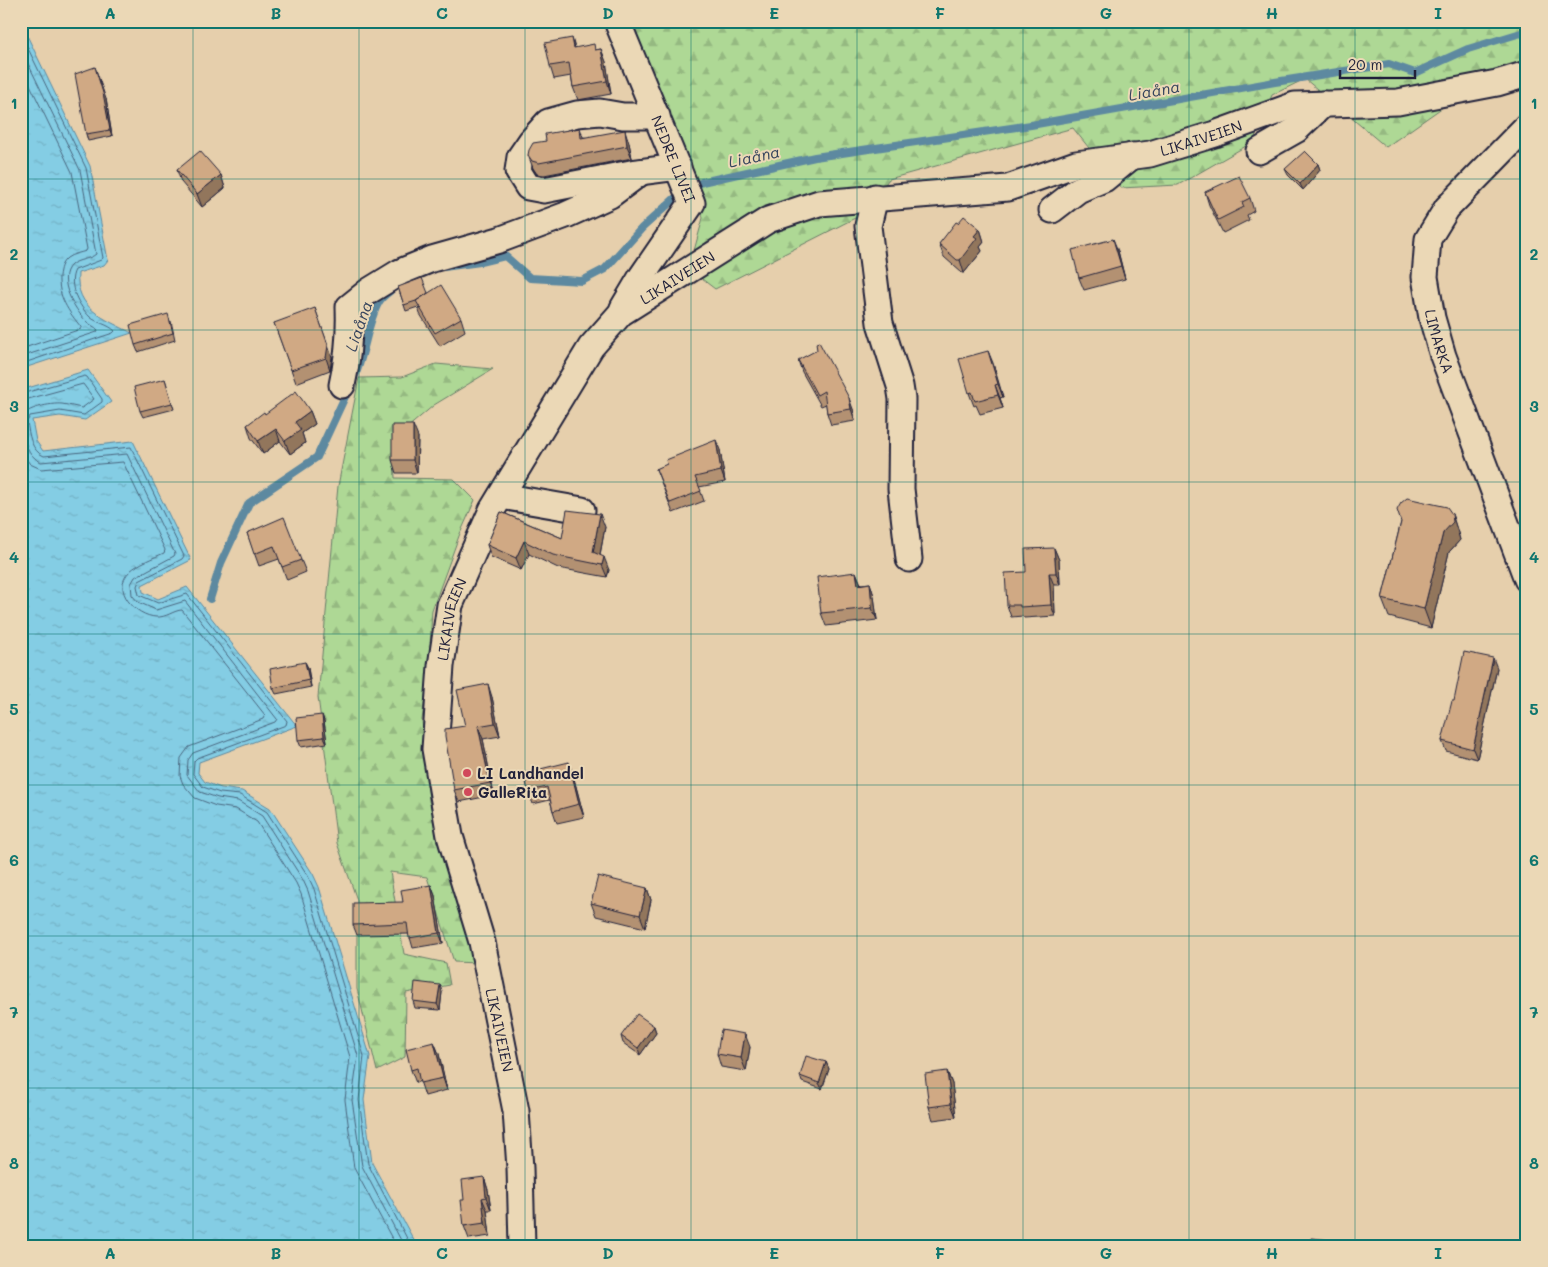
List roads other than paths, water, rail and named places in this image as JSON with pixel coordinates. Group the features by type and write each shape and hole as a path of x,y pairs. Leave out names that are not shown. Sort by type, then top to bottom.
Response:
{"street":[{"name":"NEDRE LIVEI","path":"616,21 692,203 642,276 621,313"},
{"name":"LIKAIVEIEN","path":"522,1246 516,1111 482,942 450,836 435,749 440,666 450,605 488,519 591,347 621,313 768,220 819,203 875,197 1008,188 1076,164 1150,154 1214,134 1295,105 1398,102 1497,83 1527,74"},
{"path":"1259,151 1296,130 1323,104"},
{"path":"657,116 623,116 600,112 577,114 548,122 520,157 518,171 528,187 544,190 678,167"},
{"name":"LIMARKA","path":"1527,126 1446,208 1428,239 1425,277 1432,318 1443,356 1527,579"},
{"path":"1052,210 1078,190 1104,179 1132,156"},
{"path":"342,386 348,361 349,307 369,291 400,272 432,259 499,240 566,215 610,195 641,172"},
{"path":"875,197 869,219 869,237 880,323 902,398 900,489 909,559"},
{"path":"501,496 582,510"}],"water":[{"path":"21,23 90,166 108,260 104,265 78,273 78,285 81,296 102,317 132,333 21,369"},
{"path":"88,370 111,402 85,420 60,416 32,420 36,441 43,451 133,441 191,560 142,585 143,592 158,599 187,587 297,726 199,762 198,773 205,782 221,788 242,791 270,808 313,874 319,887 370,1056 364,1100 372,1163 417,1246 21,1246 21,390"}],"waterway":[{"name":"Liaåna","path":"444,267 505,256 530,278 582,281 605,269 642,228 674,199 702,182 815,157 1031,125 1389,64 1415,73 1468,49 1521,33 1527,37"},
{"name":"Liaåna","path":"354,378 375,310 381,299 390,291"},
{"name":"Liaåna","path":"210,599 221,563 249,503 317,457 349,388"}],"place":[{"name":"LI Landhandel","path":"467,773"},
{"name":"GalleRita","path":"468,792"}]}
